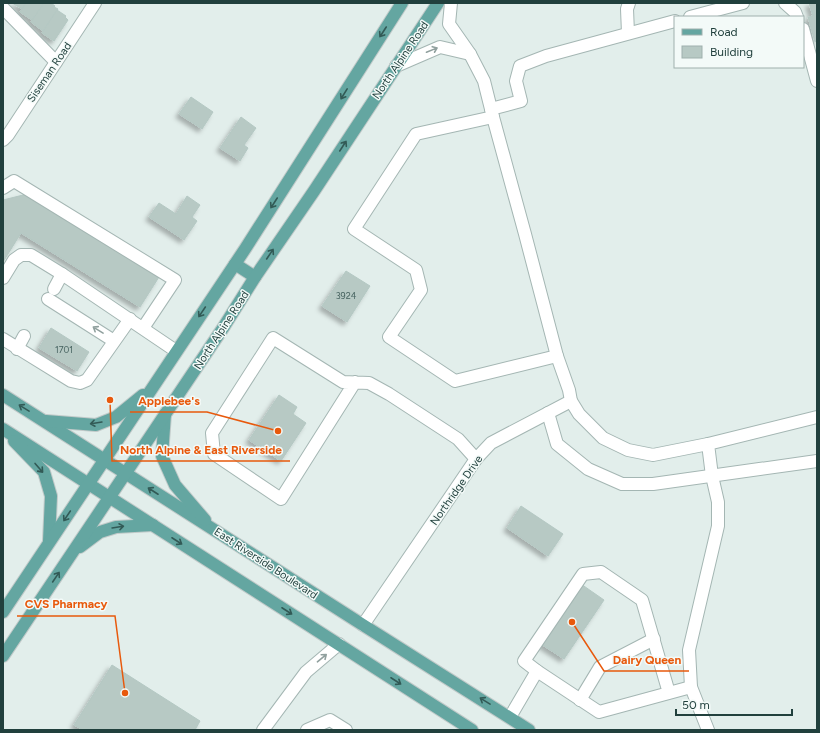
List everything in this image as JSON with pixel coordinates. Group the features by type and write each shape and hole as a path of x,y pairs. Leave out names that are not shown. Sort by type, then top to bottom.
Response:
{"main road":[{"path":"3,612 235,264 402,3"},
{"name":"North Alpine Road","path":"3,656 223,328 255,277 314,191 438,3"},
{"path":"235,264 255,277"},
{"path":"44,421 96,425 116,417 152,388"},
{"name":"East Riverside Boulevard","path":"3,395 529,730"},
{"path":"165,413 162,456 175,485 214,530"},
{"path":"3,429 472,730"},
{"path":"3,429 44,472 51,496 49,543"},
{"path":"72,552 100,532 116,527 153,525"}],"street":[{"path":"451,3 449,24 470,54 484,81 557,356 569,390 571,401 579,414 603,438 628,450 652,455 708,444 817,417"},
{"path":"628,33 627,9 629,3"},
{"path":"694,16 743,3"},
{"path":"786,3 795,12 797,16"},
{"name":"Siseman Road","path":"3,140 8,135 93,4"},
{"path":"3,8 56,62"},
{"path":"557,356 455,381 389,337 421,290 416,270 354,229 416,134 492,113 521,101 516,81 520,66 546,56 674,21"},
{"path":"804,33 817,81"},
{"path":"396,66 440,47 470,54"},
{"path":"3,188 14,181 175,280 143,328"},
{"path":"3,278 14,260 21,255 31,255 130,319 176,351"},
{"path":"62,274 51,294 81,320 114,341"},
{"path":"3,339 71,381 80,383 87,380 130,319"},
{"path":"17,349 24,336"},
{"path":"355,382 281,499 214,454 212,433 273,338 343,382 355,382 369,383 389,394 458,439 476,459"},
{"name":"Northridge Drive","path":"363,625 476,459 491,443 571,401"},
{"path":"548,413 557,444 588,469 622,484 653,484 817,461"},
{"path":"708,444 712,476 718,502 718,526 689,650 691,687 708,730"},
{"path":"669,693 642,600 601,572 583,574 524,662 600,712 691,687"},
{"path":"580,700 600,667 654,639"},
{"path":"265,730 280,706 306,672 339,644"},
{"path":"510,717 537,671"},
{"path":"306,730 330,720 346,730"}],"building":[{"path":"12,3 26,3 22,9"},
{"path":"26,3 44,3 32,20 20,12"},
{"path":"44,3 51,3 58,9 43,31 31,22"},
{"path":"809,3 817,3 817,41 815,42 808,17 813,16"},
{"path":"57,10 66,16 65,17 68,20 54,41 42,33"},
{"path":"191,97 213,112 202,129 179,114"},
{"path":"241,117 256,128 244,145 248,148 240,161 220,148"},
{"path":"27,194 159,277 140,307 21,233 3,262 3,200"},
{"path":"187,196 200,205 192,217 197,221 184,240 149,217 159,203 176,214"},
{"path":"346,271 370,286 347,322 322,306"},
{"path":"51,328 89,352 77,371 39,348"},
{"path":"279,395 297,407 293,414 306,423 281,461 249,440"},
{"path":"521,506 563,534 548,556 507,528"},
{"path":"581,584 604,600 564,659 541,644"},
{"path":"112,665 200,721 195,730 83,730 74,725"}],"place":[{"name":"North Alpine & East Riverside","path":"110,400"},
{"name":"Applebee's","path":"278,431"},
{"name":"Dairy Queen","path":"572,622"},
{"name":"CVS Pharmacy","path":"125,693"}]}
